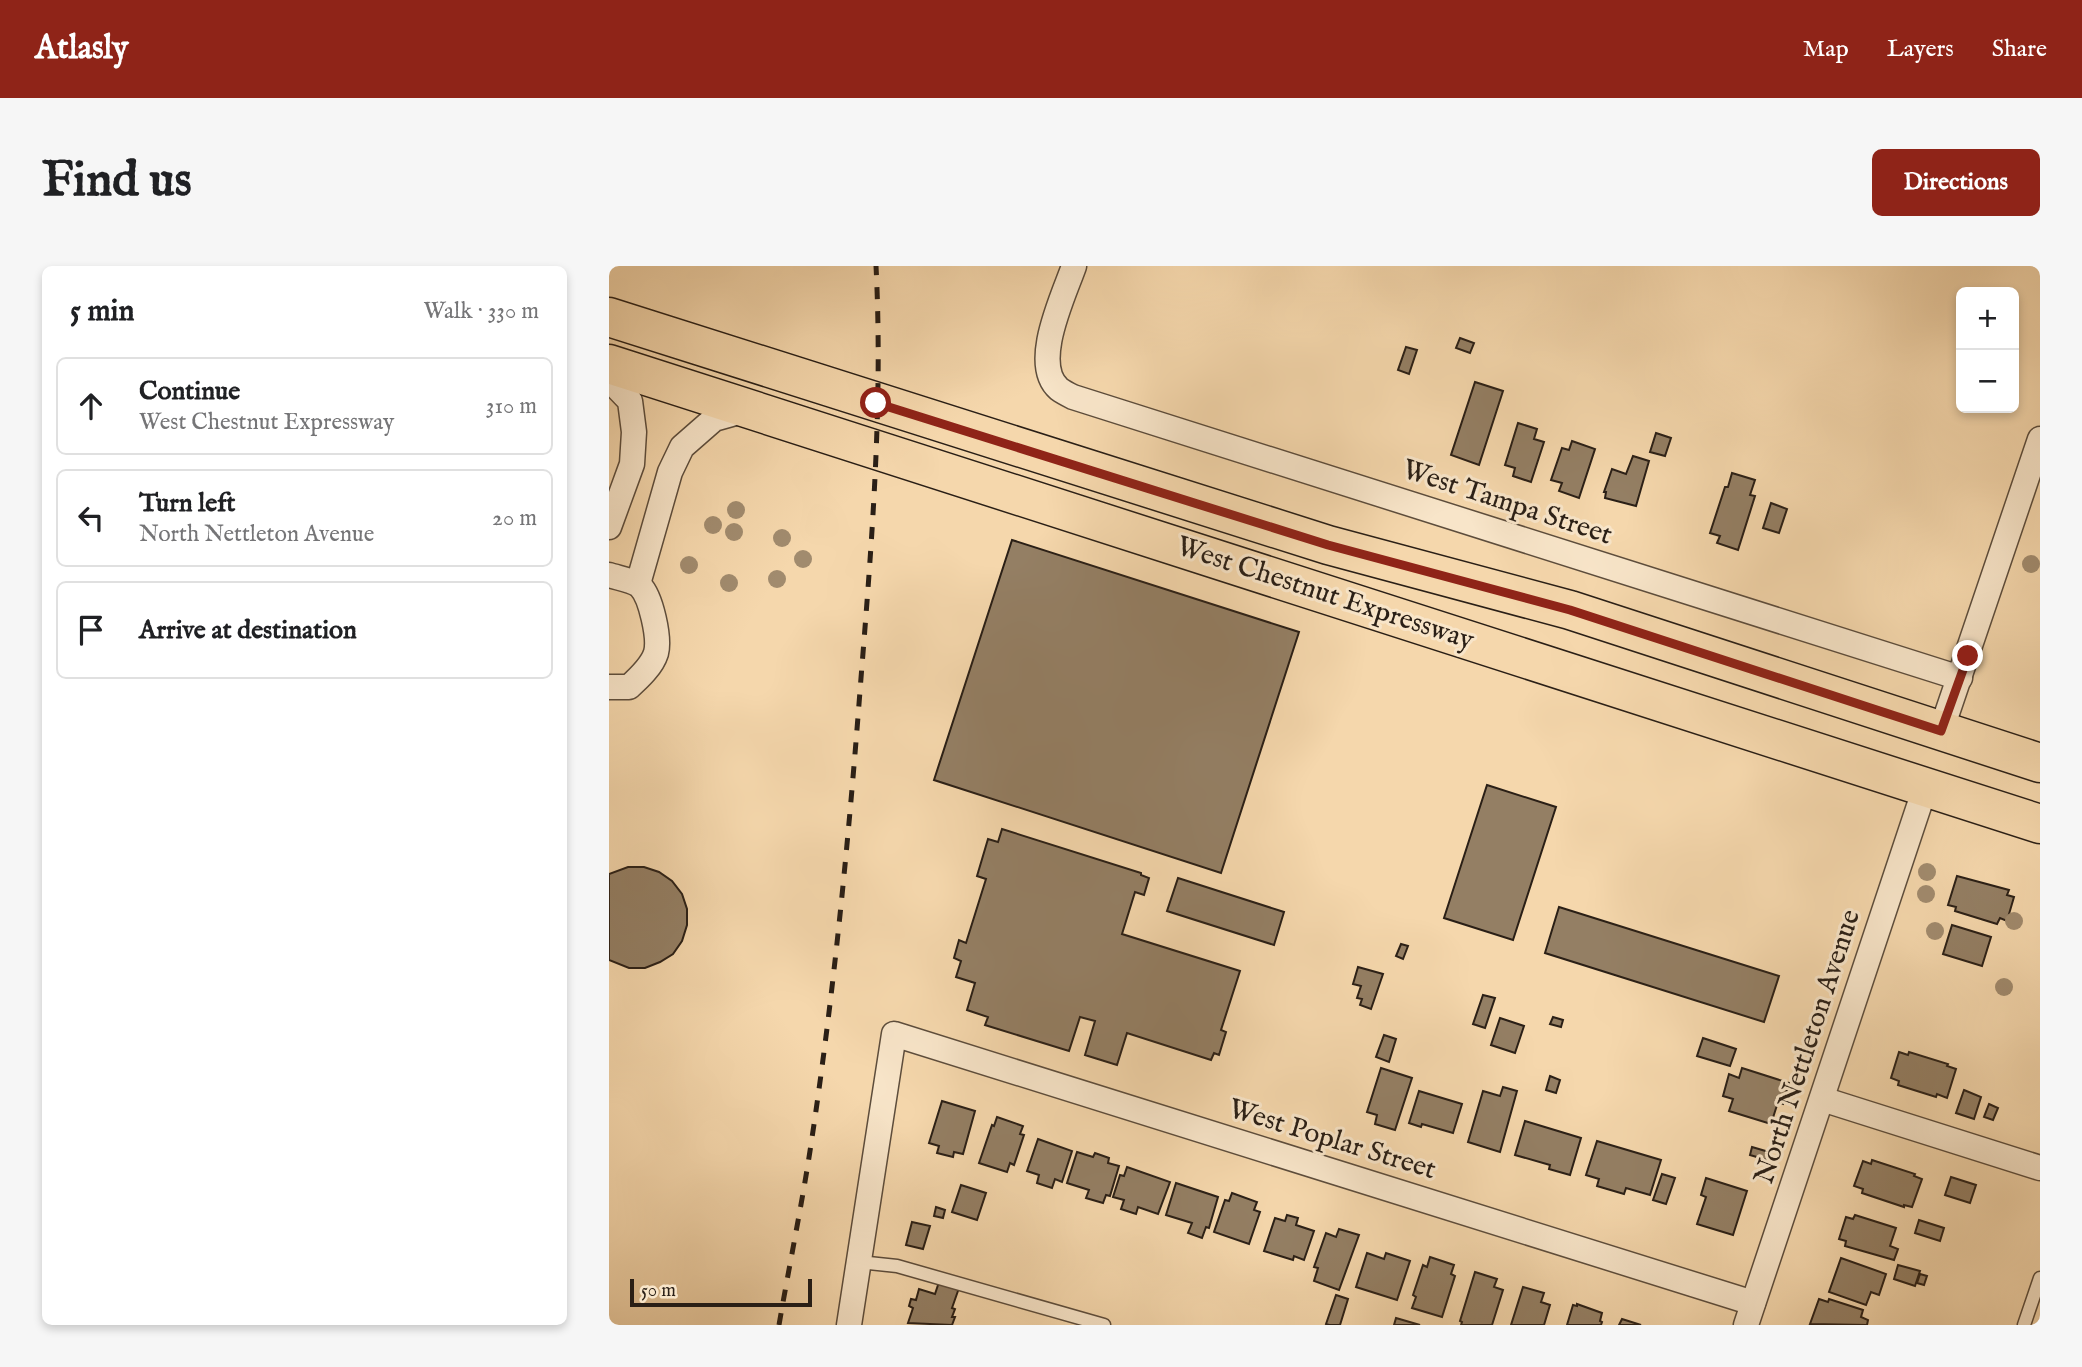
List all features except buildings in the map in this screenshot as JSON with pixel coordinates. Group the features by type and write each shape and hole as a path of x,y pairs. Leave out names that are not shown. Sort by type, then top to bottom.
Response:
{"main road":[{"name":"West Chestnut Expressway","path":"609,317 1328,545 1570,610 2040,763"},
{"name":"West Chestnut Expressway","path":"609,364 2040,824"}],"street":[{"name":"West Tampa Street","path":"1074,266 1049,340 1049,369 1057,388 1073,397 1960,678"},
{"path":"609,379 630,401 634,432 632,464 609,527"},
{"path":"638,584 670,472 682,447 714,419 749,409"},
{"path":"1941,731 2040,439"},
{"path":"609,575 638,584 647,594 656,626 656,653 644,674 629,687 609,687"},
{"name":"North Nettleton Avenue","path":"1749,1314 1925,788"},
{"name":"West Poplar Street","path":"859,1262 894,1034 1749,1314"},
{"path":"1822,1099 2040,1168"},
{"path":"849,1325 859,1262"}],"lane":[{"path":"859,1262 897,1266 1104,1325"},
{"path":"2024,1325 2040,1278"}],"railway":[{"path":"779,1325 819,1092 834,974 851,796 875,472 878,369 876,266"}],"route":[{"path":"876,403 1328,545 1570,610 1941,731 1968,656"}]}
